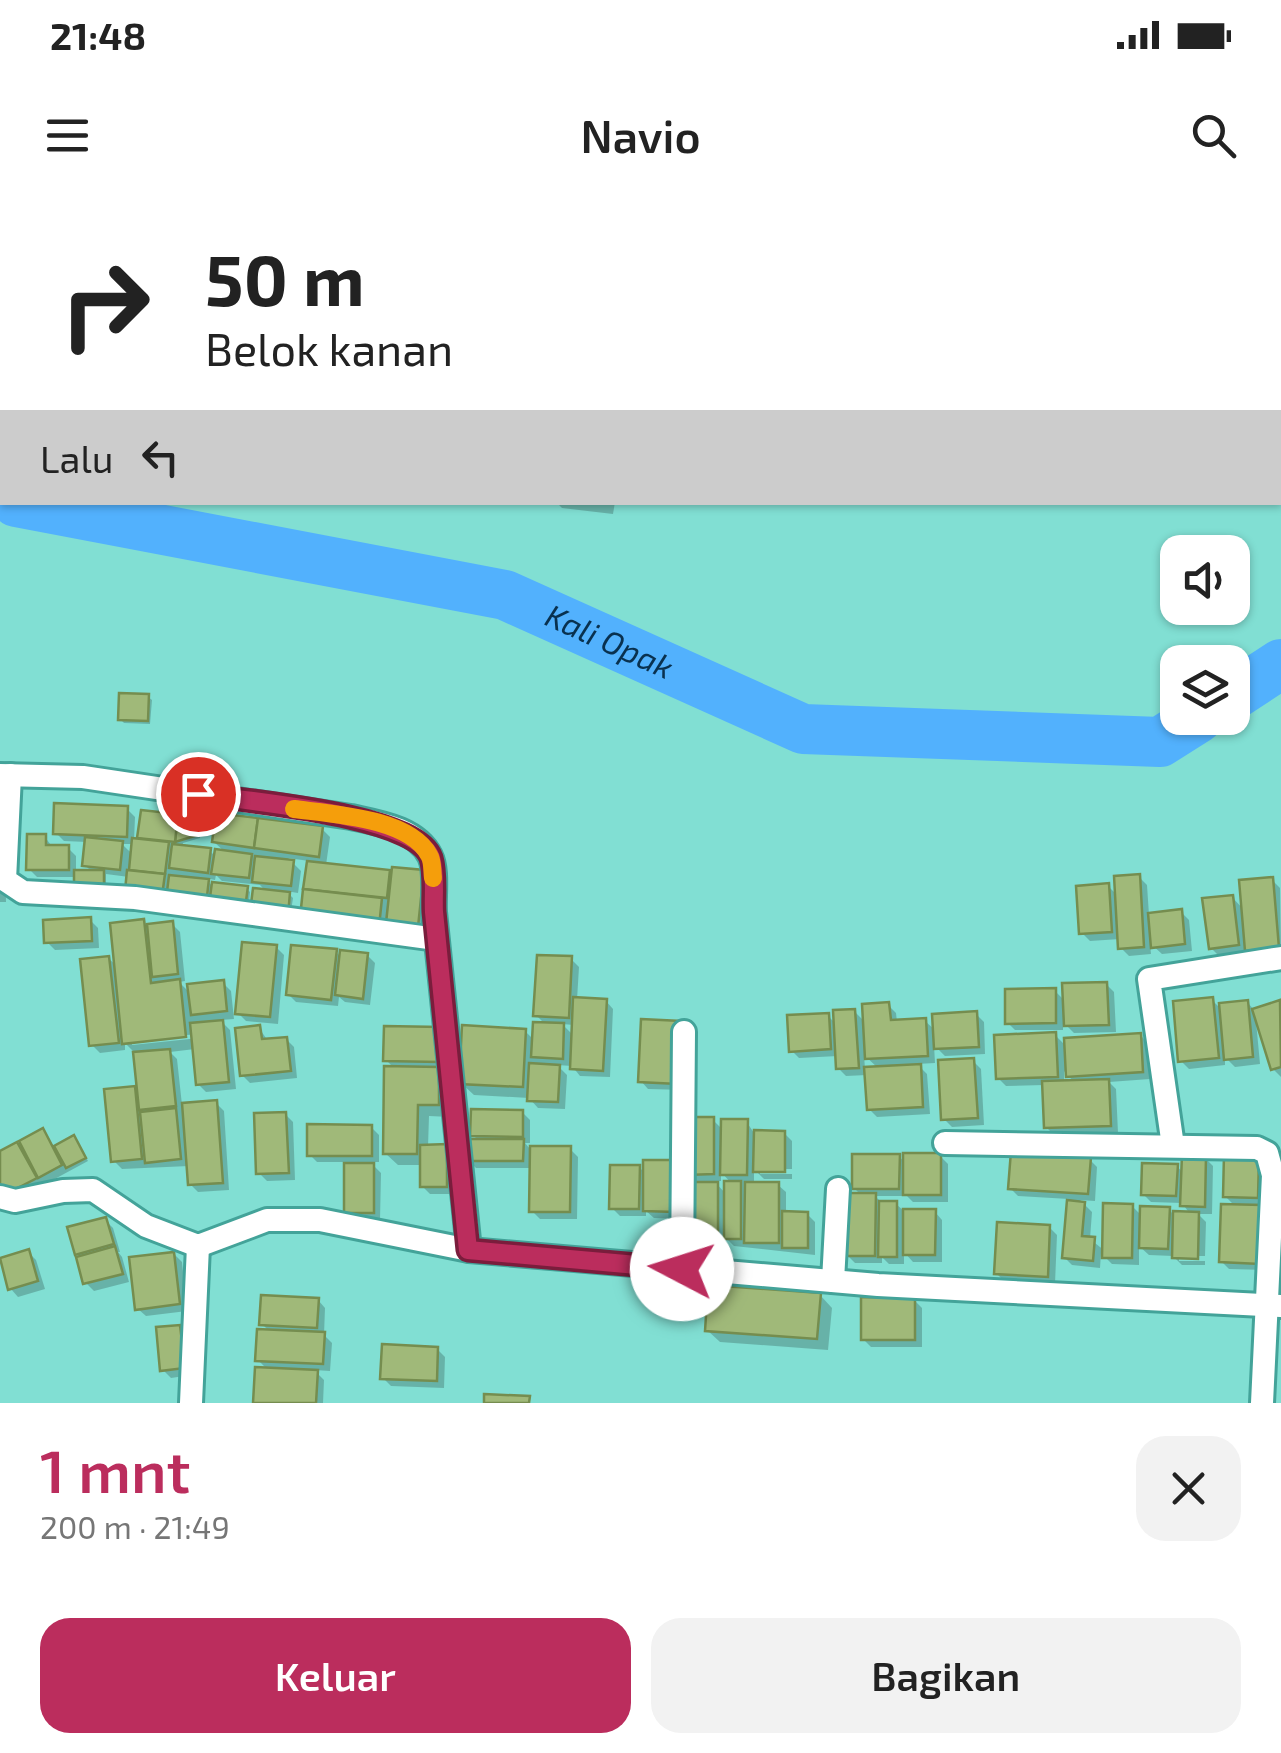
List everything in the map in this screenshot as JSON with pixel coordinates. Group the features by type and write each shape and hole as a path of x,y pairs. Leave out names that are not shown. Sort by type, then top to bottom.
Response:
{"street":[{"path":"436,938 135,898 24,892 6,880 5,775 83,777 384,824 416,838 431,857 468,1250"},
{"path":"1173,1146 1149,979 1281,958"},
{"path":"682,1269 684,1032"},
{"path":"945,1143 1257,1148 1270,1158 1275,1305 1262,1403"},
{"path":"833,1281 838,1189"},
{"path":"0,1198 15,1201 92,1190 146,1226 198,1246 267,1220 320,1220 468,1250 833,1281 1275,1305"},
{"path":"191,1403 198,1246"}],"building":[{"path":"119,693 149,694 148,721 118,720"},
{"path":"54,803 128,806 127,837 53,834"},
{"path":"201,807 198,835 175,842 178,814"},
{"path":"141,810 178,814 175,842 137,838"},
{"path":"216,813 258,818 254,848 212,842"},
{"path":"258,818 323,826 319,857 254,848"},
{"path":"27,834 46,834 46,845 69,845 69,870 26,870"},
{"path":"85,837 123,841 120,870 82,866"},
{"path":"132,838 169,842 165,874 129,870"},
{"path":"172,844 211,848 208,873 169,868"},
{"path":"215,849 252,854 249,878 211,874"},
{"path":"255,856 294,860 291,886 252,882"},
{"path":"307,861 390,870 387,898 303,889"},
{"path":"392,867 424,870 418,927 386,923"},
{"path":"74,870 104,870 104,893 74,892"},
{"path":"127,870 165,874 162,896 125,891"},
{"path":"1140,874 1144,947 1118,949 1114,876"},
{"path":"169,875 209,879 206,905 166,900"},
{"path":"1273,877 1279,948 1245,951 1239,880"},
{"path":"212,882 248,886 245,909 209,905"},
{"path":"1109,883 1112,932 1079,934 1076,886"},
{"path":"253,888 290,892 288,916 250,912"},
{"path":"303,889 382,898 379,927 300,918"},
{"path":"1233,895 1239,945 1209,949 1202,898"},
{"path":"1182,909 1185,944 1151,948 1148,913"},
{"path":"91,917 92,941 44,943 43,920"},
{"path":"144,919 151,983 180,979 186,1037 122,1044 110,923"},
{"path":"173,921 178,974 152,977 147,924"},
{"path":"242,942 277,945 270,1017 235,1014"},
{"path":"291,945 337,949 331,1000 286,995"},
{"path":"340,950 368,953 363,999 335,995"},
{"path":"537,955 572,956 569,1018 533,1016"},
{"path":"109,956 119,1043 89,1046 80,959"},
{"path":"224,980 227,1011 191,1015 187,984"},
{"path":"1107,982 1109,1025 1064,1026 1062,983"},
{"path":"1056,988 1056,1023 1005,1024 1005,989"},
{"path":"573,997 607,999 603,1071 570,1069"},
{"path":"1213,997 1219,1058 1178,1062 1173,1001"},
{"path":"1248,1000 1253,1057 1224,1060 1219,1003"},
{"path":"1280,1000 1281,1067 1271,1070 1252,1009"},
{"path":"889,1002 891,1020 926,1018 928,1056 865,1059 862,1004"},
{"path":"855,1009 859,1068 836,1069 833,1010"},
{"path":"977,1011 979,1047 934,1049 932,1014"},
{"path":"829,1013 831,1049 789,1052 787,1015"},
{"path":"641,1019 681,1021 678,1084 638,1082"},
{"path":"223,1020 229,1082 196,1085 190,1023"},
{"path":"533,1022 564,1023 563,1059 531,1057"},
{"path":"260,1025 262,1039 287,1037 291,1071 240,1076 235,1028"},
{"path":"462,1025 526,1029 523,1087 459,1084"},
{"path":"384,1026 441,1027 440,1062 383,1061"},
{"path":"1056,1032 1058,1077 996,1079 994,1035"},
{"path":"1141,1033 1143,1072 1066,1077 1064,1038"},
{"path":"170,1049 176,1106 139,1110 133,1052"},
{"path":"974,1058 978,1118 941,1120 938,1060"},
{"path":"529,1063 560,1065 558,1102 527,1101"},
{"path":"921,1064 923,1107 867,1110 864,1067"},
{"path":"384,1066 439,1067 439,1105 418,1105 417,1154 383,1154"},
{"path":"1109,1079 1111,1126 1044,1128 1042,1081"},
{"path":"135,1086 142,1159 111,1162 104,1089"},
{"path":"217,1100 223,1183 188,1185 182,1103"},
{"path":"176,1108 181,1159 145,1163 140,1112"},
{"path":"471,1109 523,1110 523,1137 470,1136"},
{"path":"286,1112 289,1173 256,1174 254,1113"},
{"path":"686,1117 714,1117 714,1174 686,1175"},
{"path":"721,1119 748,1119 747,1175 720,1175"},
{"path":"307,1124 372,1125 372,1156 307,1156"},
{"path":"43,1128 62,1165 38,1178 19,1141"},
{"path":"754,1130 785,1131 785,1172 753,1172"},
{"path":"74,1135 86,1158 66,1168 54,1146"},
{"path":"466,1139 524,1139 523,1161 466,1161"},
{"path":"17,1142 37,1178 4,1195 0,1187 0,1151"},
{"path":"447,1144 447,1187 420,1187 420,1145"},
{"path":"530,1146 571,1146 570,1212 529,1212"},
{"path":"1011,1151 1091,1157 1088,1194 1008,1189"},
{"path":"903,1153 941,1153 941,1195 903,1195"},
{"path":"852,1154 900,1154 899,1189 852,1189"},
{"path":"1182,1154 1206,1156 1205,1207 1180,1206"},
{"path":"1224,1154 1259,1156 1258,1198 1223,1197"},
{"path":"643,1160 675,1160 675,1212 643,1211"},
{"path":"344,1163 374,1163 374,1213 344,1213"},
{"path":"1142,1163 1178,1164 1176,1196 1141,1195"},
{"path":"610,1165 640,1165 639,1209 609,1209"},
{"path":"724,1181 741,1181 741,1239 724,1239"},
{"path":"693,1182 718,1182 718,1238 692,1238"},
{"path":"745,1182 779,1182 779,1243 744,1243"},
{"path":"845,1193 876,1193 875,1256 845,1256"},
{"path":"1067,1200 1085,1202 1082,1236 1095,1237 1093,1261 1062,1258"},
{"path":"879,1201 897,1201 897,1257 878,1257"},
{"path":"1103,1203 1133,1204 1132,1258 1102,1258"},
{"path":"1221,1204 1262,1205 1260,1264 1219,1262"},
{"path":"1140,1206 1170,1207 1168,1249 1139,1248"},
{"path":"903,1209 936,1209 935,1255 903,1255"},
{"path":"782,1211 808,1212 808,1248 782,1248"},
{"path":"1173,1211 1199,1212 1198,1259 1172,1258"},
{"path":"106,1217 114,1244 75,1255 67,1227"},
{"path":"997,1222 1050,1225 1048,1277 994,1274"},
{"path":"115,1246 123,1274 83,1284 76,1257"},
{"path":"29,1249 38,1281 8,1290 0,1258"},
{"path":"174,1252 180,1304 135,1310 129,1257"},
{"path":"708,1285 821,1293 817,1339 705,1331"},
{"path":"261,1295 319,1298 317,1328 259,1325"},
{"path":"861,1297 915,1298 915,1340 861,1340"},
{"path":"180,1325 185,1368 160,1371 156,1327"},
{"path":"257,1329 325,1332 323,1364 255,1361"},
{"path":"382,1344 438,1347 437,1381 380,1379"},
{"path":"255,1367 318,1370 316,1403 253,1403"},
{"path":"484,1394 530,1396 529,1403 484,1403"}],"waterway":[{"name":"Kali Opak","path":"32,505 505,595 803,729 1160,742 1171,735"},
{"name":"Kali Opak","path":"1250,684 1281,664"}],"slow traffic":[{"path":"294,809 384,824 416,838 431,857 433,878"}],"route":[{"path":"198,794 384,824 416,838 431,857 468,1250 682,1269"}]}
